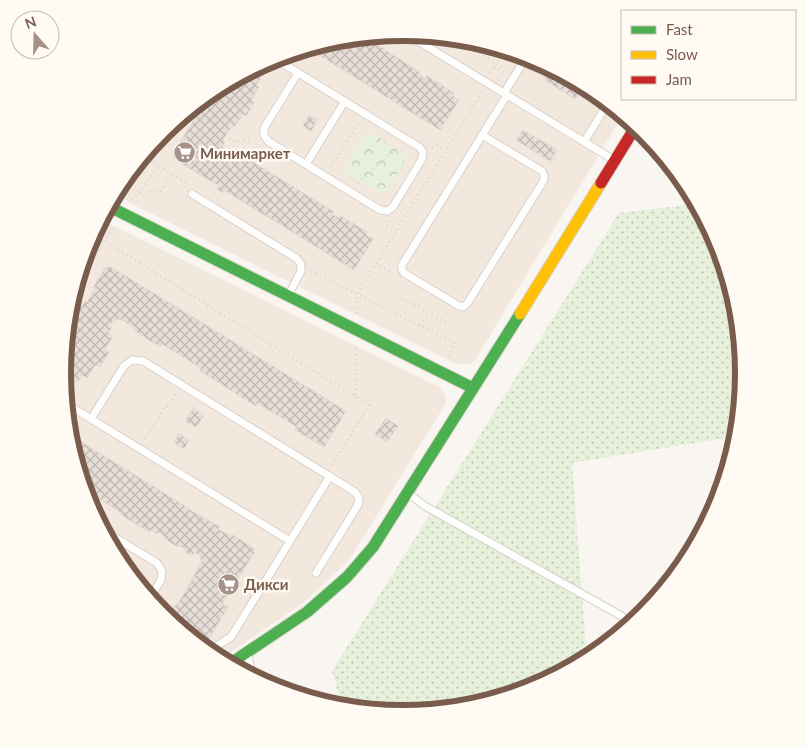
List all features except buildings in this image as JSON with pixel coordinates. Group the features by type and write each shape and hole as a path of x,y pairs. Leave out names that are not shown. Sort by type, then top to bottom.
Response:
{"street":[{"path":"235,660 306,612 347,577 373,547 632,133"},
{"path":"114,209 473,388"}],"lane":[{"path":"420,42 615,160"},
{"path":"284,64 402,136 419,147 423,152 422,159 393,207 387,211 380,210 268,141 264,135 264,128 298,73"},
{"path":"482,135 542,171 544,180 467,304 463,307 458,306 404,273 402,265 482,135 523,64"},
{"path":"306,164 345,101"},
{"path":"584,142 604,109"},
{"path":"192,194 296,258 300,264 301,271 288,296"},
{"path":"91,419 124,366 132,360 143,361 355,492 359,498 358,505 316,573"},
{"path":"73,408 290,541"},
{"path":"214,647 231,637 328,475"},
{"path":"407,493 425,506 626,619"},
{"path":"113,537 157,564 162,571 161,580 153,593"},
{"path":"247,652 251,668"}],"path":[{"path":"473,49 496,63"},
{"path":"357,317 357,294 500,56"},
{"path":"325,176 364,113"},
{"path":"225,136 235,142 264,135"},
{"path":"353,193 362,179 394,150 402,136"},
{"path":"152,162 164,143"},
{"path":"148,160 187,183 192,194"},
{"path":"158,166 140,192 160,192 171,174"},
{"path":"91,260 115,223"},
{"path":"100,238 370,405 328,475"},
{"path":"300,264 455,343 446,362"},
{"path":"402,298 449,324"},
{"path":"422,326 428,313"},
{"path":"355,396 356,343"},
{"path":"140,448 166,406 168,407 182,385"}],"shaded area":[{"path":"403,41 446,44 510,59 569,86 588,97 619,122 474,362 466,364 450,361 128,202 123,197 139,171 153,154 184,124 218,97 256,76 296,59 360,44"},
{"path":"107,223 439,387 443,391 446,403 350,559 302,604 227,655 184,623 153,593 115,540 88,480 77,438 71,395 71,352 77,309 88,267"}],"green space":[{"path":"369,134 373,134 406,156 386,192 383,194 345,171"},
{"path":"690,205 701,227 718,267 724,288 735,352 735,395 729,437 572,463 586,651 530,680 510,688 468,699 446,703 403,706 360,703 340,699 332,671 619,213"}],"traffic: fast":[{"path":"114,209 473,388"},
{"path":"235,660 307,612 347,577 373,547 520,314"}],"traffic: slow":[{"path":"520,314 601,183"}],"traffic: jam":[{"path":"601,183 632,133"}],"place":[{"name":"Минимаркет","path":"184,153"},
{"name":"Дикси","path":"228,584"}]}
